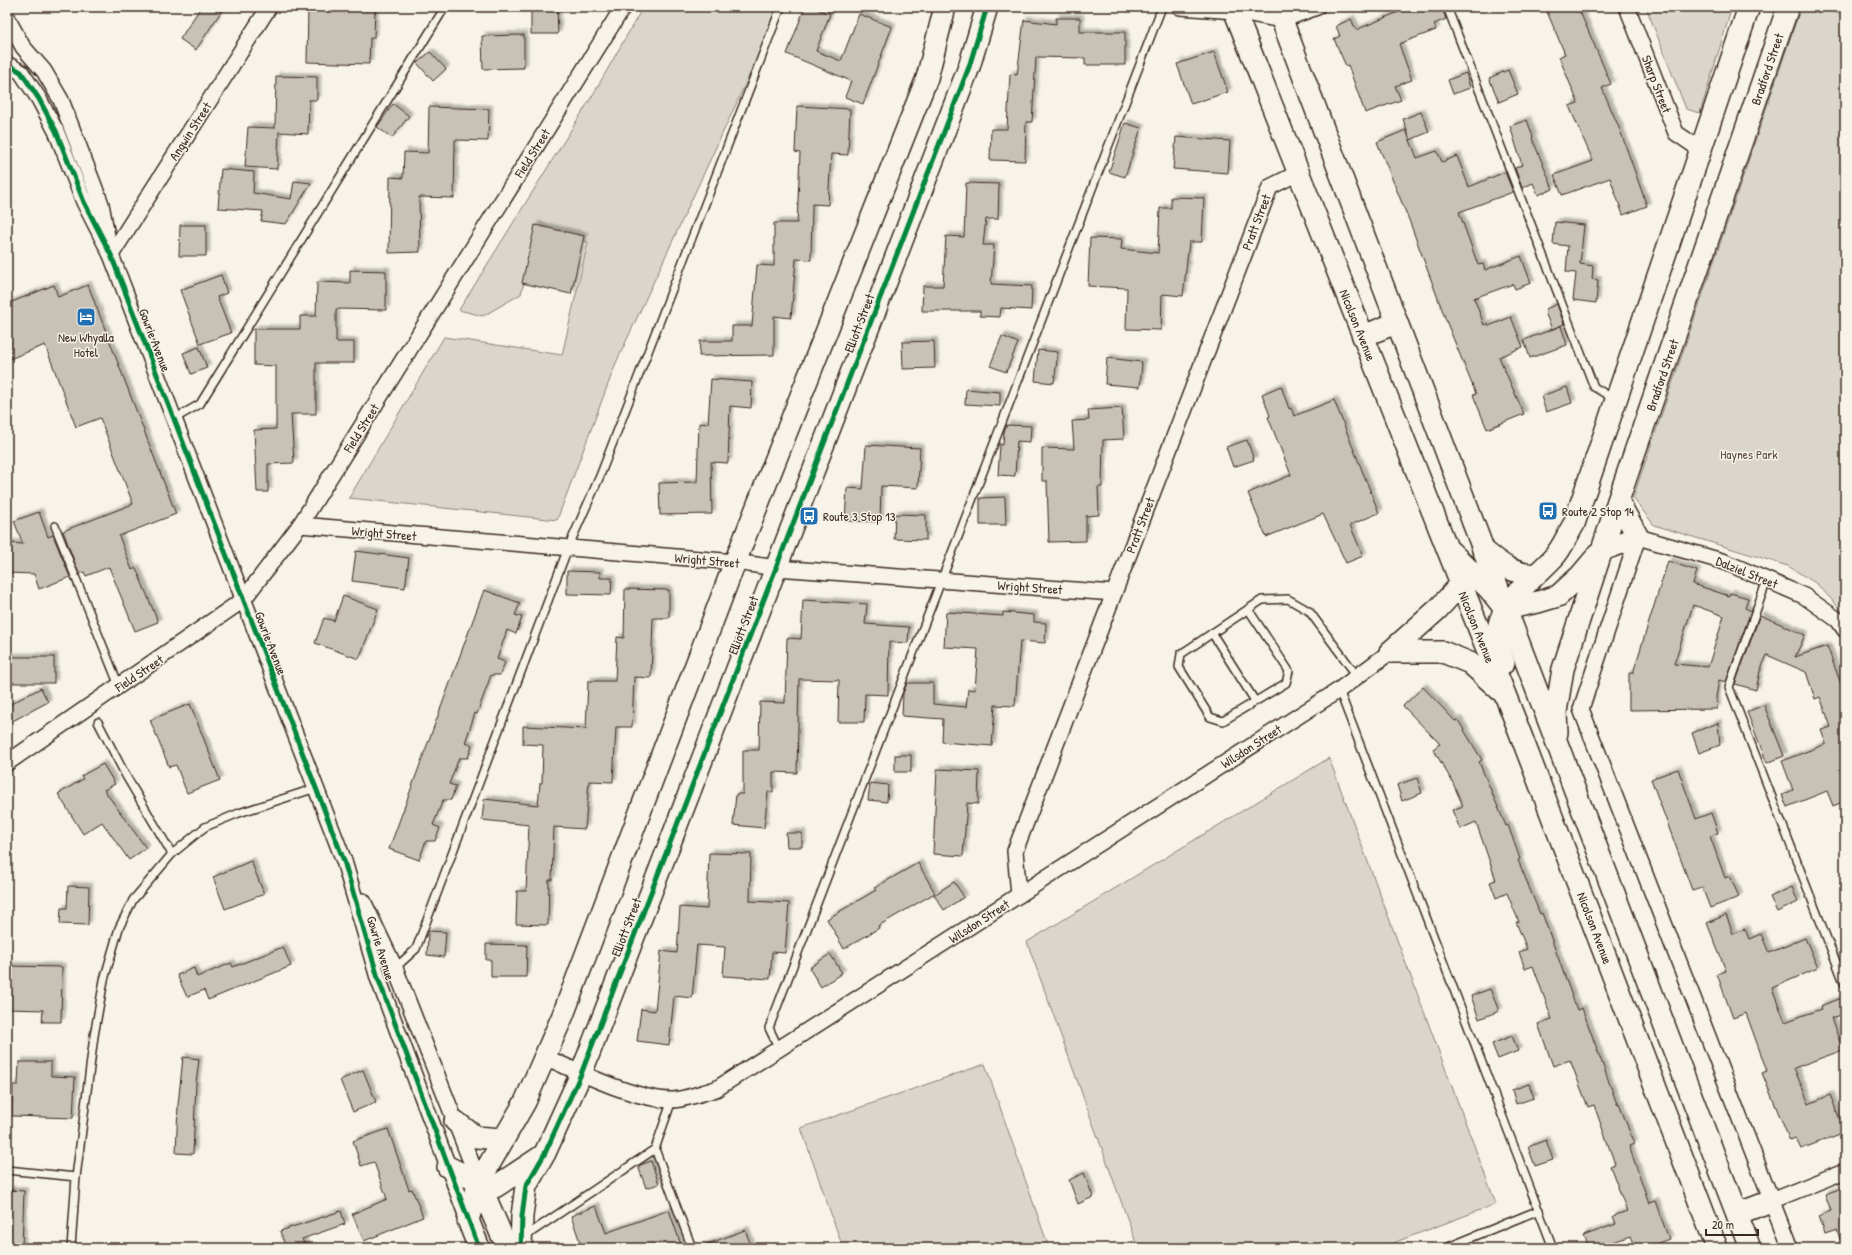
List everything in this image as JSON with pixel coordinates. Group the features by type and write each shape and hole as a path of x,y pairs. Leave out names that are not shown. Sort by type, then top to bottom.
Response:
{"street":[{"name":"Angwin Street","path":"111,255 269,7"},
{"name":"Field Street","path":"7,763 243,600 300,525 623,7"},
{"name":"Elliott Street","path":"468,1220 479,1182 502,1139 525,1102 563,1015 736,562 927,78 945,7"},
{"name":"Elliott Street","path":"516,1245 526,1186 546,1153 581,1074 969,67 987,7"},
{"path":"1180,7 1234,9 1279,14 1317,7"},
{"name":"Sharp Street","path":"1626,7 1676,133 1701,150"},
{"path":"1517,725 1514,688 1497,641 1498,625 1505,609 1522,586 1554,557 1574,524 1749,7"},
{"name":"Bradford Street","path":"1558,748 1556,712 1563,668 1618,501 1788,7"},
{"name":"Nicolson Avenue","path":"1234,9 1362,336 1447,547 1460,585 1505,694 1717,1248"},
{"path":"1279,14 1670,1043 1750,1248"},
{"name":"Gowrie Avenue","path":"7,18 23,47 44,70 61,100 101,204 111,255"},
{"name":"Gowrie Avenue","path":"7,64 21,72 39,99 56,131 84,202 111,255 344,861 395,968 479,1182 516,1245"},
{"name":"Pratt Street","path":"1018,895 1015,851 1270,187 1298,173"},
{"path":"1362,336 1396,323"},
{"path":"1618,501 1638,537 1581,710 1790,1248"},
{"name":"Wright Street","path":"300,525 736,562 777,568 1114,593"},
{"path":"1505,609 1558,596 1580,576 1602,550 1638,537"},
{"name":"Dalziel Street","path":"1638,537 1725,562 1804,596 1838,620 1845,630"},
{"path":"1447,547 1489,589 1505,609"},
{"path":"1482,549 1503,566 1518,574 1534,575"},
{"path":"1390,652 1438,609 1460,585"},
{"path":"1390,652 1443,652 1470,663 1505,694"},
{"name":"Wilsdon Street","path":"545,1057 581,1074 637,1094 672,1100 716,1089 1339,690 1390,652"},
{"name":"Gowrie Avenue","path":"344,861 378,978 479,1248"},
{"path":"1644,1054 1670,1043"},
{"path":"455,1121 476,1137 502,1139"},
{"path":"448,1167 479,1182 495,1187 546,1153"},
{"path":"1737,1214 1845,1172"}],"lane":[{"path":"174,419 200,404 444,7"},
{"path":"395,968 416,949 568,548 600,476 781,7"},
{"path":"779,1049 768,1028 1162,7"},
{"path":"1447,7 1594,386 1616,401"},
{"path":"55,526 119,686"},
{"path":"1767,580 1729,687 1845,986"},
{"path":"1248,609 1289,671 1286,683 1223,721 1210,717 1179,667 1181,654 1212,633 1248,609 1262,600 1288,599 1309,611 1357,676"},
{"path":"1212,633 1255,702"},
{"path":"1339,690 1553,1248"},
{"path":"98,722 126,776 172,854"},
{"path":"71,1248 76,1177 96,1022 104,980 119,928 133,900 172,854 205,827 239,813 316,788"},
{"path":"516,1245 655,1149 672,1100"},
{"path":"655,1149 692,1248"},
{"path":"7,1170 76,1177"},
{"path":"1446,1248 1539,1210"}],"green space":[{"path":"643,7 781,7 616,363 557,520 349,498 444,337 562,355 588,242 537,233 521,294 483,316 459,310 594,93"},
{"path":"1646,7 1732,7 1700,113 1686,109"},
{"name":"Haynes Park","path":"1801,7 1817,7 1845,16 1845,614 1817,584 1788,566 1654,525 1633,498"},
{"path":"1329,758 1496,1204 1380,1248 1138,1248 1027,942"},
{"path":"985,1064 1049,1248 843,1248 801,1128"}],"building":[{"path":"201,7 224,7 196,50 180,39"},
{"path":"308,7 375,7 374,38 370,38 369,64 307,62"},
{"path":"531,7 557,7 558,34 531,34"},
{"path":"805,7 812,7 830,14 816,51 841,61 859,14 892,27 863,104 845,97 851,81 787,54"},
{"path":"1410,7 1442,7 1446,19 1434,24 1436,30 1399,44 1412,80 1395,86 1401,100 1365,113 1348,65 1346,66 1334,39 1340,36 1336,26 1351,19 1356,30"},
{"path":"1545,7 1578,7 1611,84 1602,88 1620,130 1647,206 1623,215 1610,178 1562,195 1554,175 1593,161 1569,106 1578,103 1559,57 1565,54"},
{"path":"1056,18 1080,18 1080,32 1125,32 1125,65 1085,65 1085,58 1036,57 1032,122 1026,122 1025,161 990,160 991,129 1007,129 1010,74 1017,75 1024,20 1056,24"},
{"path":"524,35 524,68 483,69 482,36"},
{"path":"430,52 446,69 433,81 417,63"},
{"path":"1214,52 1228,92 1191,104 1177,64"},
{"path":"1508,70 1518,94 1499,102 1489,78"},
{"path":"1466,73 1470,88 1453,94 1448,80"},
{"path":"276,76 317,77 317,100 309,100 308,134 279,132 277,169 245,167 248,127 275,128"},
{"path":"393,104 409,116 392,138 377,127"},
{"path":"797,106 850,109 848,155 831,154 828,205 812,204 811,260 796,259 791,318 774,316 774,355 699,356 700,341 732,341 732,326 752,326 757,265 774,266 774,223 797,223 800,153 795,152"},
{"path":"429,107 489,109 488,141 455,140 454,198 419,197 420,252 389,253 390,177 403,178 404,152 428,153"},
{"path":"1421,112 1429,132 1410,140 1403,119"},
{"path":"1527,120 1533,137 1532,138 1553,189 1538,195 1533,183 1522,188 1515,168 1522,165 1510,126"},
{"path":"1125,123 1141,128 1125,177 1109,172"},
{"path":"1406,130 1417,158 1437,151 1442,162 1457,156 1469,187 1505,172 1513,192 1459,212 1478,265 1483,264 1485,270 1521,256 1531,283 1515,289 1513,284 1474,298 1484,325 1488,323 1489,326 1511,317 1523,347 1499,357 1524,414 1487,429 1473,395 1476,394 1447,323 1409,220 1377,142"},
{"path":"1176,137 1230,141 1228,173 1173,169"},
{"path":"221,169 254,172 253,193 291,199 294,181 311,183 286,224 261,221 263,211 218,208"},
{"path":"966,183 999,184 998,219 986,219 983,245 994,245 991,284 1032,286 1031,310 1001,308 1000,317 980,316 980,311 922,311 923,286 943,286 946,236 964,237"},
{"path":"1171,197 1204,198 1202,242 1189,242 1183,296 1162,294 1161,330 1126,329 1127,288 1088,286 1090,238 1122,239 1121,249 1158,253 1160,208 1171,208"},
{"path":"1555,222 1584,225 1580,264 1593,266 1592,279 1598,280 1596,303 1573,300 1576,273 1566,272 1568,246 1553,244"},
{"path":"180,225 206,225 206,256 179,256"},
{"path":"535,225 584,236 571,294 522,283"},
{"path":"350,270 386,271 386,310 336,309 336,342 354,342 354,363 316,363 316,414 291,414 294,463 268,464 268,492 257,492 254,430 276,429 276,366 254,365 254,329 300,329 300,316 316,316 317,282 350,283"},
{"path":"221,275 227,293 217,297 231,333 200,344 180,290"},
{"path":"54,285 58,297 88,285 176,514 119,536 132,570 136,568 158,622 135,631 109,567 86,576 84,572 79,574 63,531 133,504 100,418 76,427 45,345 7,360 7,304"},
{"path":"1557,304 1564,324 1552,329 1546,315 1546,309"},
{"path":"1561,326 1567,345 1530,358 1524,340"},
{"path":"1002,336 1018,343 1006,372 990,366"},
{"path":"934,341 935,368 903,369 902,342"},
{"path":"199,347 207,368 191,374 183,353"},
{"path":"1038,350 1058,352 1054,383 1035,381"},
{"path":"1107,358 1142,362 1140,387 1105,384"},
{"path":"711,379 752,382 751,408 730,406 728,463 711,462 712,514 660,515 659,483 697,482 699,423 708,424"},
{"path":"1281,386 1289,409 1291,408 1294,416 1334,400 1379,513 1350,525 1363,556 1346,563 1323,514 1266,537 1248,493 1291,475 1268,417 1270,416 1262,394"},
{"path":"1567,387 1572,403 1546,412 1541,396"},
{"path":"966,389 1000,392 1000,406 965,404"},
{"path":"1122,408 1124,439 1103,440 1102,487 1098,487 1099,515 1086,516 1086,541 1049,542 1047,481 1042,481 1042,448 1074,449 1072,421 1089,420 1088,410"},
{"path":"1007,425 1031,426 1030,442 1017,441 1015,476 998,475 1000,444 1003,445 1004,432"},
{"path":"1247,440 1254,460 1233,467 1226,447"},
{"path":"866,445 920,448 918,488 881,486 880,522 845,521 847,488 863,489"},
{"path":"1005,497 1006,525 980,525 980,498"},
{"path":"39,512 48,537 53,535 70,577 39,589 34,574 7,573 7,543 23,544 14,521"},
{"path":"895,514 926,515 926,540 894,539"},
{"path":"356,551 409,558 405,588 352,581"},
{"path":"1668,561 1697,571 1693,584 1729,596 1730,593 1748,598 1745,608 1751,611 1726,682 1719,680 1716,697 1717,709 1629,710 1629,673 1633,673","holes":["1693,605 1724,616 1708,667 1674,664"]},
{"path":"567,571 600,572 600,578 612,578 611,595 567,594"},
{"path":"625,589 669,590 669,618 653,618 651,678 634,677 632,727 616,727 613,782 589,781 585,829 554,827 552,880 549,880 548,925 516,924 517,891 526,891 529,825 482,820 484,799 538,805 540,783 542,783 543,745 523,744 523,726 586,729 588,681 615,681 617,637 624,638"},
{"path":"484,590 520,603 515,615 522,617 516,634 507,630 497,659 505,662 500,675 491,675 477,714 475,713 465,743 472,745 468,758 459,758 449,784 456,786 451,800 443,800 433,825 440,828 435,841 426,841 419,860 389,849"},
{"path":"343,596 378,609 359,659 315,643 324,618 334,621"},
{"path":"803,600 867,604 865,624 909,627 908,643 889,642 888,695 865,694 864,722 838,722 839,680 799,679 797,773 773,772 773,792 768,792 764,828 733,825 736,794 743,794 743,750 759,750 760,702 785,703 787,638 801,639"},
{"path":"946,612 1003,616 1003,612 1034,615 1034,622 1046,623 1045,643 1020,641 1015,706 995,705 992,746 942,742 943,719 902,716 903,693 907,683 933,683 933,704 966,707 968,689 975,690 978,649 944,647"},
{"path":"1760,615 1805,635 1795,657 1827,646 1845,695 1845,801 1833,806 1827,791 1787,807 1782,795 1793,790 1782,761 1826,744 1821,730 1831,727 1820,697 1815,699 1806,672 1767,655 1760,671 1756,690 1735,684"},
{"path":"7,657 54,657 54,683 7,683"},
{"path":"1423,687 1455,721 1458,720 1482,760 1479,762 1506,826 1508,825 1520,859 1518,860 1540,914 1542,913 1577,1010 1582,1008 1617,1104 1619,1103 1634,1144 1629,1146 1649,1203 1655,1201 1669,1239 1645,1248 1635,1248 1630,1236 1597,1248 1588,1248 1583,1236 1616,1224 1613,1216 1627,1211 1610,1166 1615,1164 1594,1105 1588,1107 1570,1060 1553,1066 1538,1024 1552,1019 1533,966 1525,969 1519,952 1527,949 1516,922 1519,922 1507,893 1496,898 1490,882 1496,880 1476,822 1460,829 1452,810 1463,806 1452,781 1433,749 1440,744 1403,706"},
{"path":"41,688 48,702 7,724 7,706"},
{"path":"190,704 220,780 187,793 176,765 169,767 150,720"},
{"path":"1764,705 1784,756 1767,763 1747,712"},
{"path":"1718,723 1720,745 1699,753 1692,733"},
{"path":"895,755 911,755 911,772 895,772"},
{"path":"103,764 115,784 104,790 146,848 129,860 102,822 83,834 58,794 83,779 81,776"},
{"path":"937,769 979,771 978,804 967,803 963,856 933,854"},
{"path":"1678,769 1696,819 1711,813 1718,833 1710,836 1725,878 1730,876 1739,897 1710,908 1702,887 1692,890 1651,779"},
{"path":"1417,778 1422,793 1402,801 1397,785"},
{"path":"870,783 888,785 887,802 868,800"},
{"path":"786,833 802,833 802,847 787,847"},
{"path":"709,853 751,854 750,901 789,903 785,953 772,952 770,979 723,976 725,947 697,945 692,998 674,996 669,1045 637,1041 641,1009 655,1011 661,951 677,953 680,907 707,909"},
{"path":"251,861 264,894 225,909 213,877"},
{"path":"918,863 935,893 878,926 879,928 844,949 827,919 876,890 874,888"},
{"path":"954,882 964,897 944,910 934,895"},
{"path":"68,886 89,887 88,925 60,924 61,908 67,908"},
{"path":"1792,887 1798,902 1777,912 1770,897"},
{"path":"1726,915 1733,934 1745,929 1749,939 1761,934 1769,953 1805,938 1818,968 1772,988 1785,1022 1821,1009 1820,1006 1842,998 1845,1014 1831,1018 1843,1050 1794,1068 1809,1104 1830,1095 1845,1132 1801,1149 1796,1139 1790,1141 1762,1073 1767,1071 1746,1013 1733,1018 1717,974 1726,971 1707,923"},
{"path":"428,931 446,932 444,957 427,955"},
{"path":"486,944 527,945 526,977 491,977 491,960 486,960"},
{"path":"283,947 291,966 208,1000 204,990 187,997 177,975 194,968 197,977 231,963 233,967"},
{"path":"830,954 842,973 821,987 809,968"},
{"path":"7,966 62,967 61,1022 42,1022 43,1010 7,1009"},
{"path":"1490,989 1499,1011 1479,1019 1471,996"},
{"path":"1512,1036 1518,1051 1498,1059 1492,1044"},
{"path":"183,1057 199,1059 196,1083 193,1154 176,1153 178,1105"},
{"path":"19,1062 51,1062 51,1076 75,1077 73,1118 12,1116 13,1085 18,1085"},
{"path":"363,1070 376,1102 353,1112 340,1080"},
{"path":"1529,1084 1534,1098 1516,1104 1512,1090"},
{"path":"388,1129 409,1190 412,1189 423,1217 364,1241 352,1214 387,1199 374,1162 361,1166 353,1141"},
{"path":"1546,1140 1553,1160 1535,1166 1528,1147"},
{"path":"651,1161 659,1184 646,1188 638,1166"},
{"path":"1084,1173 1093,1197 1078,1204 1069,1180"},
{"path":"1845,1187 1845,1245 1842,1245 1837,1230 1825,1234 1819,1216 1831,1211 1825,1194"},
{"path":"7,1190 24,1191 22,1247 7,1247"},
{"path":"596,1206 606,1233 669,1210 682,1248 655,1248 654,1244 641,1248 582,1248 571,1216"},
{"path":"341,1211 345,1224 302,1239 306,1248 286,1248 280,1231"},
{"path":"745,1230 752,1248 700,1247"}],"cycle path":[{"path":"521,1248 522,1216 526,1186 545,1153 581,1074 969,67 987,7"},
{"path":"7,64 21,72 39,99 56,131 84,202 111,255 344,861 378,978 479,1248"}],"place":[{"name":"New Whyalla Hotel","path":"86,317"},
{"name":"Route 2 Stop 14","path":"1548,511"},
{"name":"Route 3 Stop 13","path":"809,516"}]}
